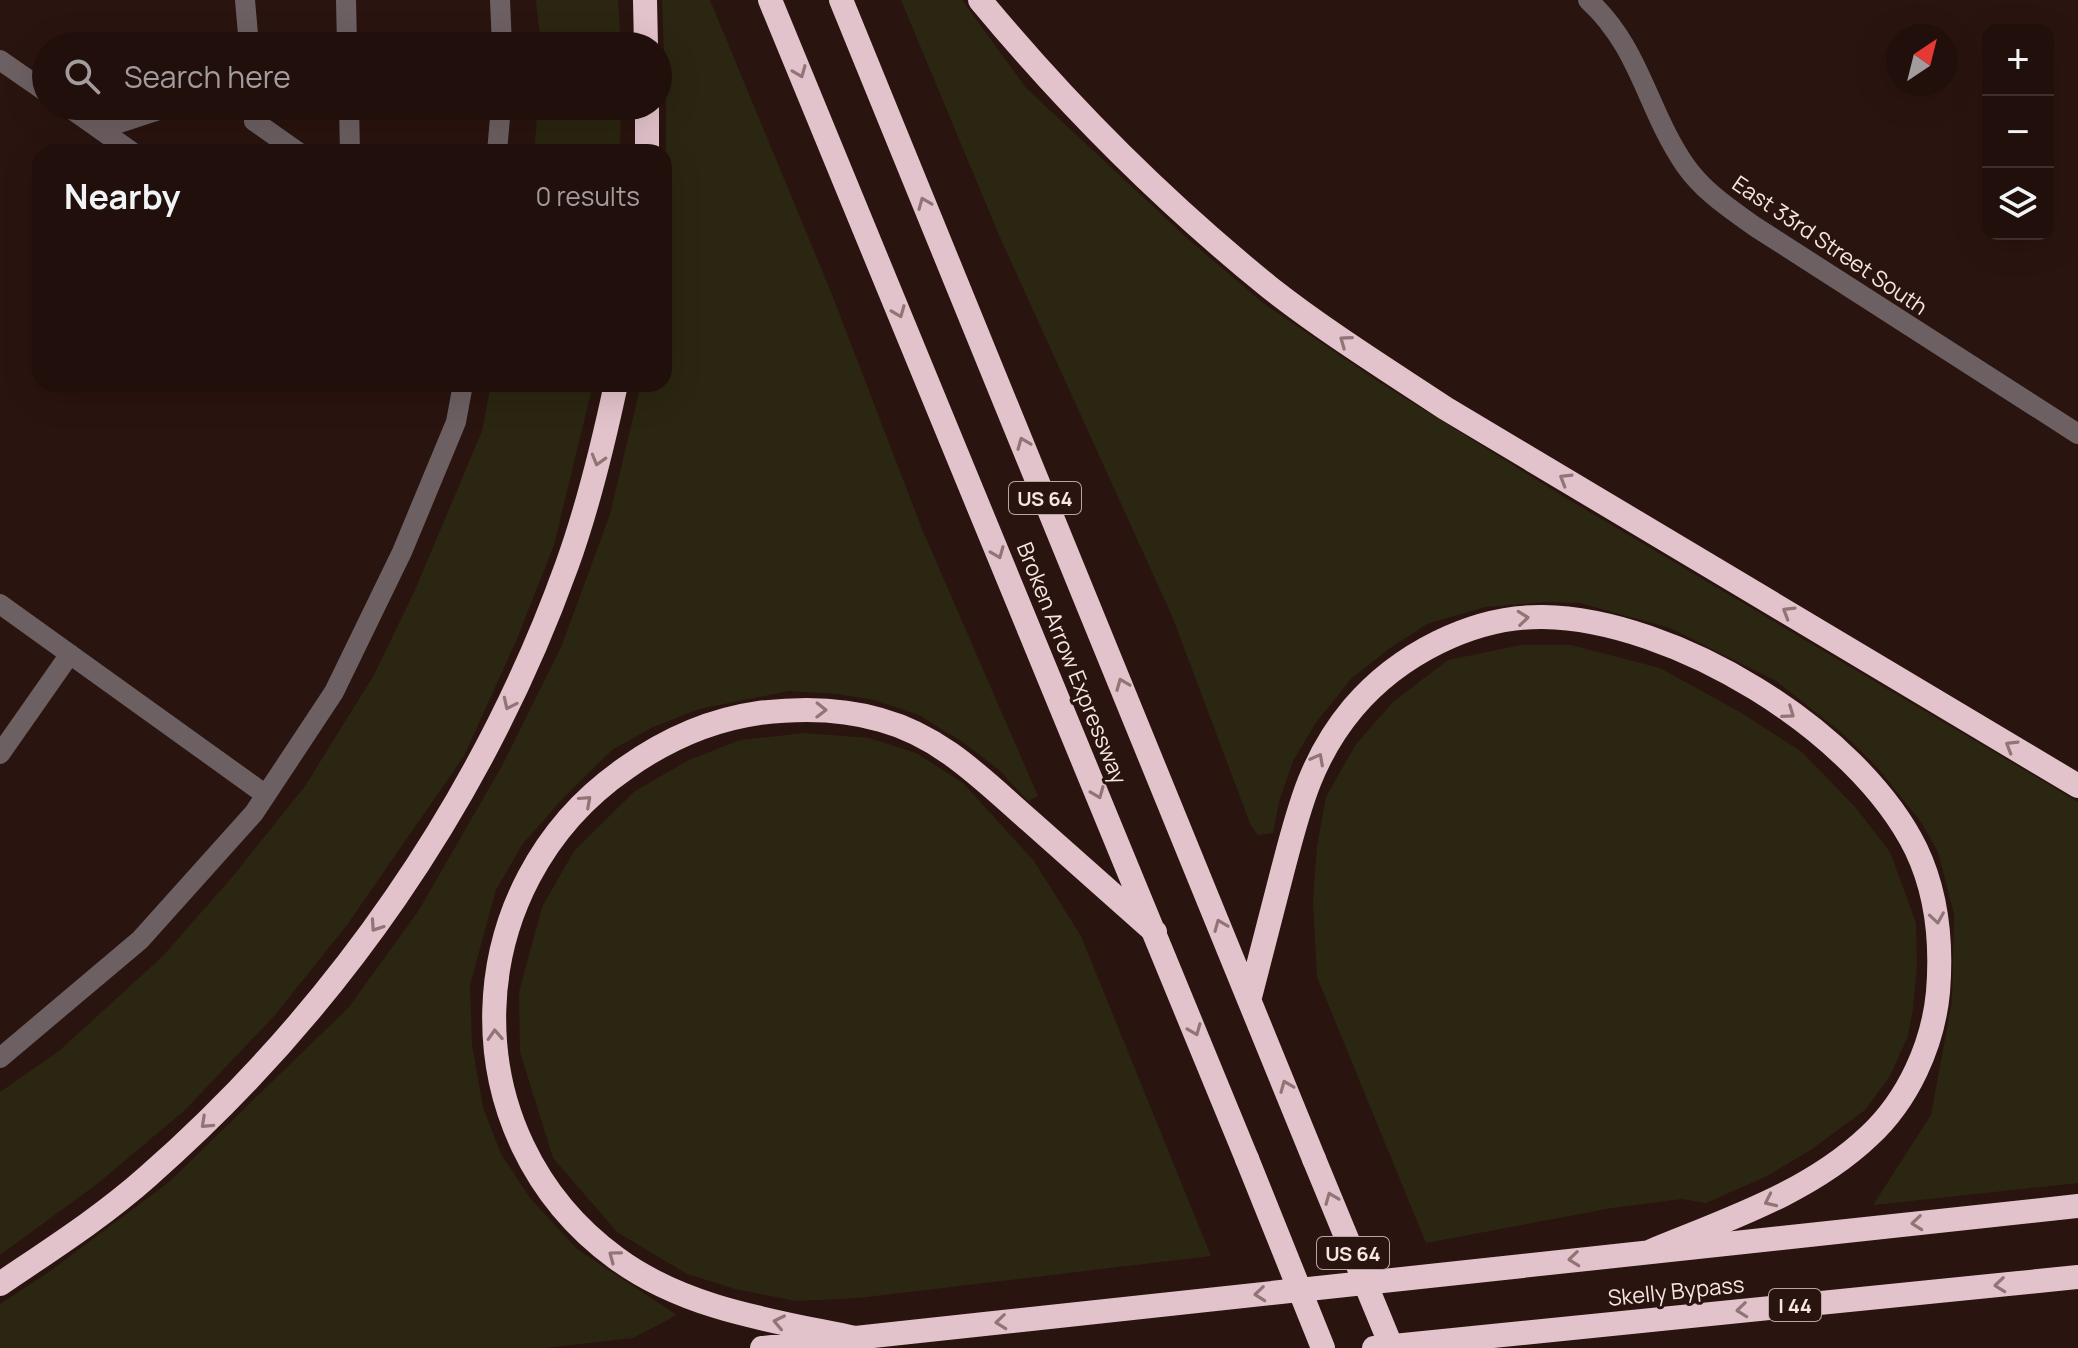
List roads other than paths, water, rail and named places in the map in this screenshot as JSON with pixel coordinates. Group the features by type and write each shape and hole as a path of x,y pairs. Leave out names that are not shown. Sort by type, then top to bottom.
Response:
{"highway":[{"path":"645,0 646,32"},
{"name":"Broken Arrow Expressway","path":"770,0 1155,932 1323,1348"},
{"name":"Broken Arrow Expressway","path":"841,0 1392,1348"},
{"path":"980,0 1085,120 1176,208 1272,288 1362,353 1445,408 2078,786"},
{"path":"647,120 647,144"},
{"path":"0,1284 69,1237 145,1179 215,1114 290,1036 359,952 482,760 524,672 568,564 602,448 614,392"},
{"path":"1250,997 1300,802 1314,767 1332,735 1356,704 1414,656 1452,635 1496,621 1541,617 1587,621 1642,635 1701,658 1758,690 1814,730 1855,766 1890,807 1916,849 1933,896 1941,949 1936,1015 1923,1054 1903,1095 1872,1134 1838,1163 1774,1200 1651,1251"},
{"path":"855,1338 760,1318 681,1296 615,1258 581,1228 547,1189 525,1151 504,1100 495,1045 494,996 502,945 518,897 542,851 571,814 611,778 657,746 694,729 739,716 791,709 835,710 882,720 925,736 975,770 1155,932"},
{"path":"762,1348 2078,1206"},
{"name":"Skelly Bypass","path":"1374,1348 2078,1277"}],"street":[{"path":"245,0 248,32"},
{"path":"346,0 347,32"},
{"path":"500,0 501,32"},
{"name":"East 33rd Street South","path":"1588,0 1619,33 1676,151 1712,196 2078,434"},
{"path":"0,60 32,82"},
{"path":"88,120 121,144"},
{"path":"101,129 128,120"},
{"path":"254,120 287,144"},
{"path":"349,120 350,144"},
{"path":"498,144 500,120"},
{"path":"0,1058 140,940 254,813 334,692 402,552 456,422 462,392"},
{"path":"0,604 266,795"},
{"path":"0,754 70,654"}]}
